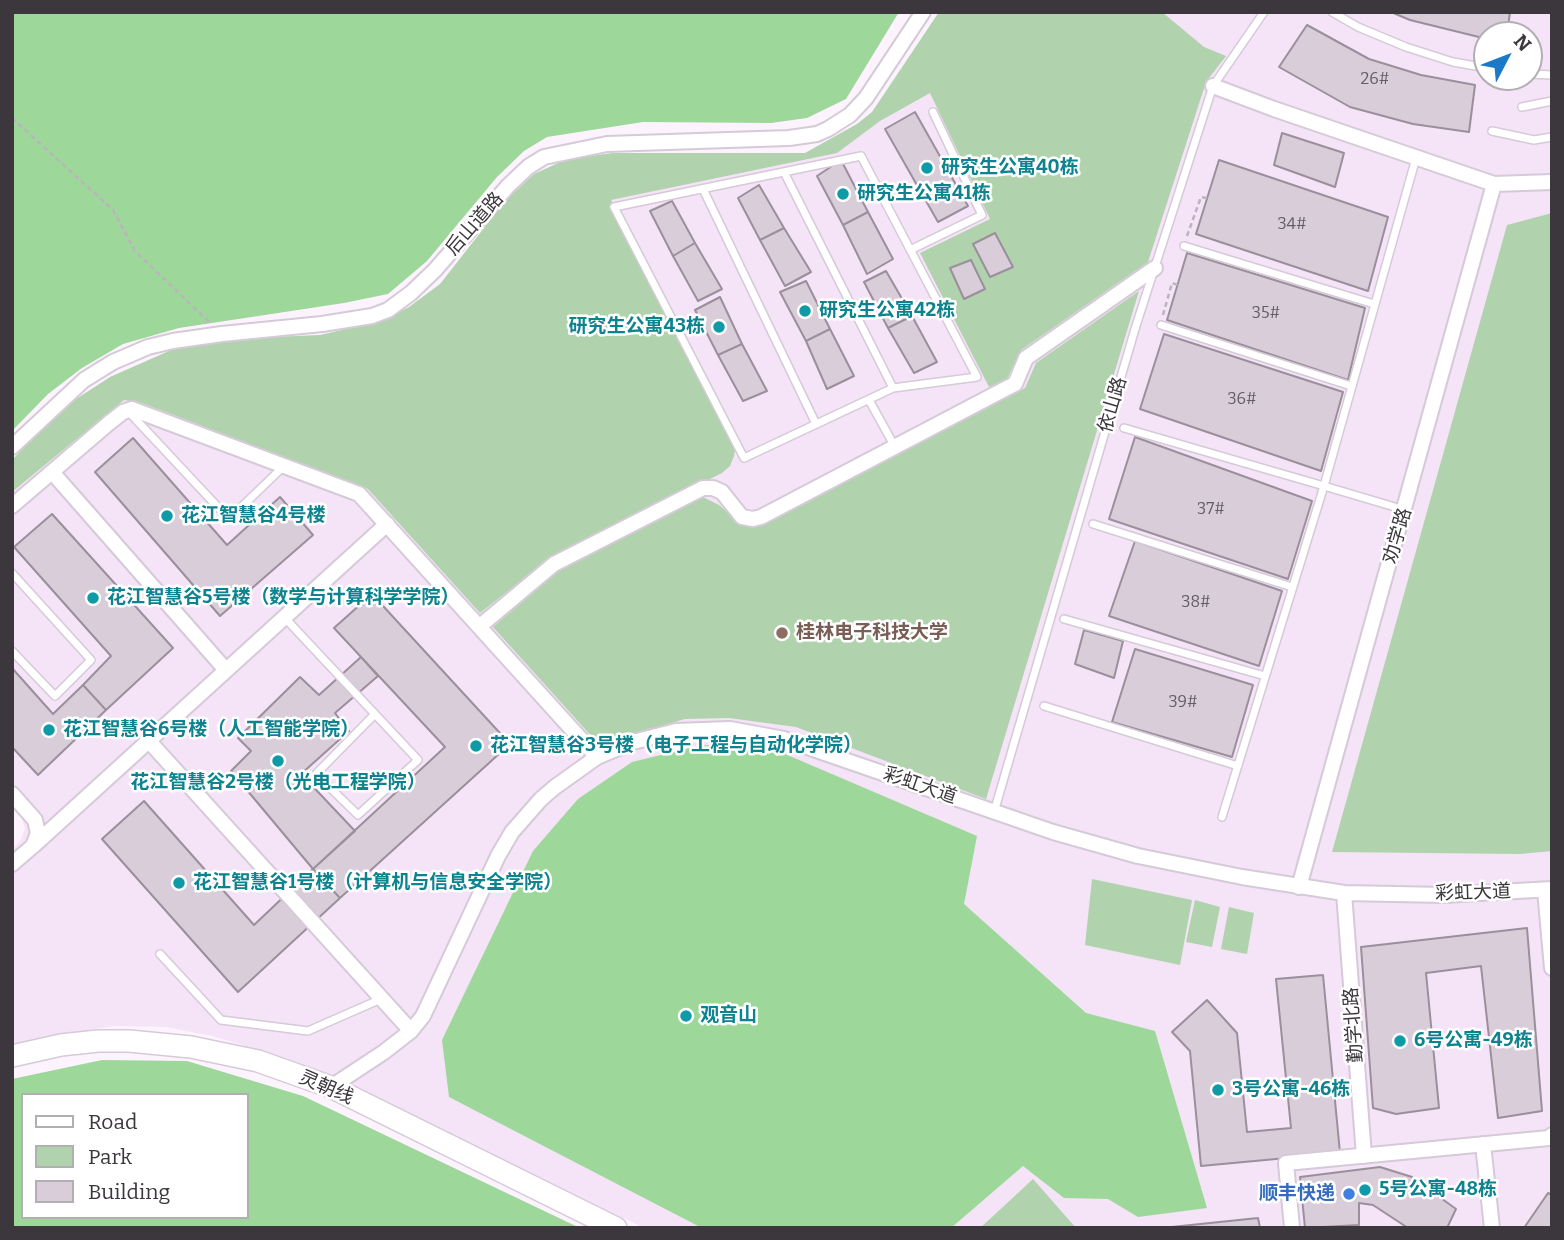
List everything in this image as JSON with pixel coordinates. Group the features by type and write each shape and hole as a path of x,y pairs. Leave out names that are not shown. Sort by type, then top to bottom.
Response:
{"main road":[{"name":"灵朝线","path":"12,1056 61,1045 98,1041 191,1047 258,1061 331,1087 616,1228"}],"street":[{"name":"后山道路","path":"12,447 69,392 99,369 148,347 222,334 372,316 394,307 435,270 508,186 534,162 544,157 607,144 789,138 817,134 828,129 850,115 866,98 923,12"},
{"path":"1213,86 1274,110 1494,184 1552,182"},
{"name":"劝学路","path":"1299,887 1494,184"},
{"path":"480,626 554,564 703,488 720,491 742,517 757,518 1015,384 1026,358 1154,268"},
{"path":"12,506 127,410 137,410 363,496 597,757"},
{"path":"52,472 225,670"},
{"path":"12,864 387,524"},
{"name":"彩虹大道","path":"331,1087 411,1031 423,1016 498,856 526,814 555,787 597,757 633,742 676,731 730,729 784,739 1053,832 1138,856 1299,887 1344,894 1444,895 1548,890"},
{"path":"148,740 411,1031"},
{"path":"12,794 37,824 38,833 33,846"},
{"path":"1548,890 1552,968"},
{"name":"勤学北路","path":"1344,894 1364,1156"},
{"path":"1292,1228 1286,1163 1549,1138 1552,1135"},
{"path":"1483,1144 1492,1228"}],"lane":[{"name":"依山路","path":"994,812 1154,268 1213,86 1264,12"},
{"path":"1332,12 1358,27 1406,47 1473,66"},
{"path":"1521,107 1552,101"},
{"path":"910,250 982,215 933,112"},
{"path":"1492,131 1535,140 1552,136"},
{"path":"861,156 977,377 893,388 744,458 614,207 784,172 861,156"},
{"path":"1223,817 1324,486 1416,157"},
{"path":"784,172 893,388"},
{"path":"703,189 816,424"},
{"path":"1184,246 1374,304"},
{"path":"1161,325 1352,386"},
{"path":"869,400 895,447"},
{"path":"127,410 229,519 285,466"},
{"path":"1124,428 1405,510"},
{"path":"1093,524 1292,587"},
{"path":"12,573 91,660 55,696 12,650"},
{"path":"284,616 418,760 358,815 316,774 375,714"},
{"path":"1064,619 1265,676"},
{"path":"1044,706 1238,766"},
{"path":"160,954 221,1020 308,1031 382,998"}],"path":[{"path":"12,118 113,210 135,251 222,334"},
{"path":"1184,246 1201,197 1207,198"},
{"path":"1161,325 1172,283 1178,285"}],"shaded area":[{"name":"桂林电子科技大学","path":"939,12 1552,12 1552,1228 644,1228 394,1106 273,1054 212,1036 166,1027 115,1026 47,1036 12,1045 12,850 21,840 25,828 20,814 12,806 12,460 110,377 178,347 249,338 320,335 381,321 409,307 440,284 506,200 534,174 567,159 613,153 805,153 857,124 872,112"}],"green space":[{"path":"12,12 899,12 846,99 807,118 771,123 643,122 547,137 524,151 497,177 427,261 388,294 179,328 123,344 82,368 48,394 12,431"},
{"path":"939,12 1162,12 1204,47 1226,56 1206,82 1148,262 1021,350 1007,379 989,387 920,253 990,219 930,93 880,121 837,153 611,200 736,443 734,456 730,466 722,473 550,558 480,613 368,489 142,403 124,400 12,492 12,460 59,410 110,377 178,347 249,338 320,335 381,321 409,307 440,284 506,200 534,174 567,159 613,153 805,153 857,124 872,112"},
{"path":"1552,213 1552,851 1520,854 1332,852 1507,225"},
{"path":"1139,291 986,799 796,727 729,718 685,719 647,730 602,748 493,627 557,572 703,497 719,505 741,524 761,526 1025,388 1036,363"},
{"path":"702,745 771,748 977,836 964,904 1086,1013 1155,1031 1207,1208 1138,1217 1108,1199 1064,1198 1023,1166 951,1228 702,1228 449,1097 442,1040 533,851 578,799 632,762"},
{"path":"1092,879 1192,900 1180,965 1085,945"},
{"path":"1195,900 1220,907 1212,947 1186,942"},
{"path":"1229,907 1254,913 1247,954 1221,949"},
{"path":"102,1060 187,1061 303,1096 580,1228 12,1228 12,1079"},
{"path":"1033,1179 1076,1228 980,1228 1004,1206"}],"building":[{"path":"1391,12 1510,12 1509,21 1473,21 1473,36 1410,20"},
{"path":"1307,25 1369,59 1421,75 1473,85 1469,132 1413,124 1350,107 1279,67"},
{"name":"研究生公寓40栋","path":"915,112 968,206 938,222 885,129"},
{"path":"1282,133 1344,153 1335,187 1274,165"},
{"name":"研究生公寓41栋","path":"841,160 868,212 843,225 817,176"},
{"path":"1219,160 1388,217 1368,291 1196,234"},
{"path":"759,185 784,228 760,240 738,198"},
{"path":"672,201 695,243 673,256 650,211"},
{"name":"研究生公寓41栋","path":"868,212 893,259 867,274 843,225"},
{"name":"研究生公寓42栋","path":"784,228 811,272 785,286 760,240"},
{"path":"995,233 1013,267 990,277 973,244"},
{"name":"研究生公寓43栋","path":"695,243 722,289 698,301 673,256"},
{"path":"1187,253 1365,308 1348,380 1167,320"},
{"path":"971,260 985,289 964,299 950,268"},
{"path":"886,271 912,316 888,328 864,282"},
{"name":"研究生公寓42栋","path":"806,281 830,329 806,341 780,292"},
{"name":"研究生公寓43栋","path":"720,297 742,344 718,355 695,310"},
{"path":"912,316 937,362 914,373 888,328"},
{"name":"研究生公寓42栋","path":"830,329 854,376 827,389 806,341"},
{"path":"1164,334 1343,392 1321,471 1140,409"},
{"name":"研究生公寓43栋","path":"742,344 767,391 743,401 718,355"},
{"path":"1135,437 1312,501 1288,579 1109,519"},
{"name":"花江智慧谷4号楼","path":"133,438 227,545 280,497 313,535 220,616 95,472"},
{"name":"花江智慧谷5号楼（数学与计算科学学院）","path":"52,514 173,648 106,710 83,685 111,656 14,547"},
{"path":"1135,541 1282,591 1259,666 1109,616"},
{"name":"花江智慧谷3号楼（电子工程与自动化学院）","path":"372,594 510,744 340,898 313,869 445,747 334,628"},
{"path":"1084,630 1123,641 1114,678 1075,664"},
{"path":"1135,649 1253,685 1232,757 1112,722"},
{"name":"花江智慧谷2号楼（光电工程学院）","path":"361,657 378,676 335,713 349,731 301,774 355,831 313,869 231,771 251,751 238,738 300,677 319,695"},
{"name":"花江智慧谷6号楼（人工智能学院）","path":"12,668 53,714 83,685 106,710 38,775 12,747"},
{"name":"花江智慧谷1号楼（计算机与信息安全学院）","path":"144,801 254,925 313,869 340,898 238,992 102,839"},
{"name":"6号公寓-49栋","path":"1527,928 1542,1111 1498,1118 1481,966 1426,973 1439,1108 1396,1114 1373,1108 1361,947"},
{"name":"3号公寓-46栋","path":"1323,975 1340,1153 1201,1166 1190,1051 1172,1032 1207,1000 1237,1033 1247,1132 1291,1128 1276,979"},
{"name":"5号公寓-48栋","path":"1380,1167 1412,1177 1456,1209 1447,1228 1408,1228 1373,1205 1359,1203 1359,1225 1305,1228 1300,1177"},
{"path":"1548,1193 1552,1195 1552,1228 1524,1228"},
{"path":"1258,1218 1260,1228 1162,1228"}],"place":[{"name":"研究生公寓40栋","path":"927,168"},
{"name":"研究生公寓41栋","path":"843,194"},
{"name":"研究生公寓42栋","path":"805,311"},
{"name":"研究生公寓43栋","path":"719,327"},
{"name":"花江智慧谷4号楼","path":"167,516"},
{"name":"花江智慧谷5号楼（数学与计算科学学院）","path":"93,598"},
{"name":"桂林电子科技大学","path":"782,633"},
{"name":"花江智慧谷6号楼（人工智能学院）","path":"49,730"},
{"name":"花江智慧谷3号楼（电子工程与自动化学院）","path":"476,746"},
{"name":"花江智慧谷2号楼（光电工程学院）","path":"278,761"},
{"name":"花江智慧谷1号楼（计算机与信息安全学院）","path":"179,883"},
{"name":"观音山","path":"686,1016"},
{"name":"6号公寓-49栋","path":"1400,1041"},
{"name":"3号公寓-46栋","path":"1218,1090"},
{"name":"5号公寓-48栋","path":"1365,1190"},
{"name":"顺丰快递","path":"1349,1194"}]}
